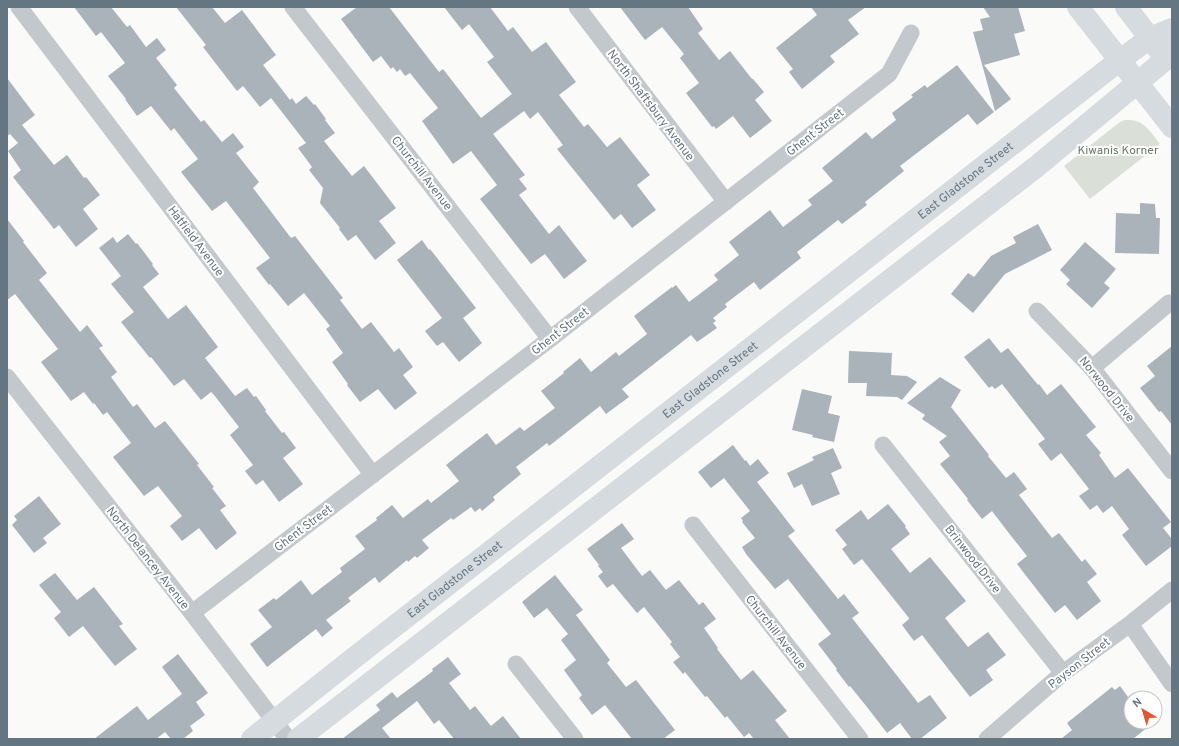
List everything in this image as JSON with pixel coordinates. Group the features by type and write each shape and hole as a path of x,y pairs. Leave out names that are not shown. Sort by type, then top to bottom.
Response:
{"street":[{"name":"Hatfield Avenue","path":"19,7 373,474"},
{"name":"Churchill Avenue","path":"293,7 550,339"},
{"name":"North Shaftsbury Avenue","path":"577,7 726,202"},
{"path":"1078,7 1172,127"},
{"path":"298,739 1036,167 1170,57 1150,38 1126,7"},
{"name":"East Gladstone Street","path":"252,739 350,660 1120,60 1150,38 1172,28"},
{"name":"Ghent Street","path":"192,613 550,339 889,74 911,33"},
{"path":"1092,368 1169,303"},
{"name":"Norwood Drive","path":"1037,311 1092,368 1172,471"},
{"name":"North Delancey Avenue","path":"7,377 192,613 288,739"},
{"name":"Brinwood Drive","path":"883,445 1063,673"},
{"name":"Churchill Avenue","path":"693,525 860,739"},
{"name":"Payson Street","path":"988,739 1063,673 1130,624 1172,590"},
{"path":"1130,624 1172,684"},
{"path":"516,664 575,739"}],"green space":[{"name":"Kiwanis Korner","path":"1132,120 1142,123 1160,144 1090,199 1064,166 1120,122"}],"building":[{"path":"74,7 111,7 127,27 130,25 146,47 157,38 166,50 156,58 177,85 174,88 201,122 204,120 222,142 233,133 244,147 236,153 259,182 253,188 291,238 295,236 343,298 340,300 362,329 371,322 394,352 399,348 413,367 403,375 417,393 395,410 378,389 360,402 332,362 343,353 326,329 330,326 304,293 288,306 270,284 269,285 256,268 270,258 226,201 212,211 181,172 198,159 174,128 171,131 151,106 137,116 108,76 125,63 101,32 96,36"},
{"path":"176,7 212,7 225,23 242,10 276,55 263,65 290,100 292,98 296,104 306,96 314,105 315,104 335,133 324,141 352,176 364,166 396,208 379,221 396,243 375,260 356,235 348,241 339,229 340,228 320,203 323,188 309,170 312,167 298,148 306,143 271,98 260,107 243,86 237,91 203,47 206,45"},
{"path":"357,7 389,7 439,72 443,69 481,118 512,94 487,62 494,57 469,24 462,30 444,7 490,7 508,31 513,27 532,52 546,42 576,82 559,95 584,127 588,124 607,147 620,137 650,175 637,185 656,210 632,228 621,214 614,220 557,149 563,145 538,112 530,119 524,111 493,134 525,175 519,179 527,189 519,195 549,234 559,225 587,261 564,279 545,254 531,264 480,199 497,185 471,151 453,164 422,121 438,108 410,73 405,76 400,69 397,72 393,67 391,69 381,56 373,62 341,19"},
{"path":"620,7 688,7 703,29 698,33 719,60 730,51 764,92 755,100 772,121 750,138 733,116 716,129 714,126 712,127 686,93 699,83 680,58 684,54 662,27 645,40"},
{"path":"811,7 866,7 848,20 859,34 830,56 835,62 802,89 789,72 793,69 776,48 817,15"},
{"path":"983,7 1018,7 1025,31 1014,34 1020,55 984,65 1011,99 995,111 973,32 983,30 980,19 990,17"},
{"path":"957,65 994,112 977,125 968,114 900,166 904,171 865,202 867,205 842,224 838,220 797,252 801,258 760,290 754,282 725,304 727,307 713,318 716,321 713,323 717,328 697,342 691,335 622,389 629,397 606,414 600,406 549,446 547,443 516,467 521,474 493,497 495,500 482,511 480,508 475,512 471,507 453,520 451,518 422,540 429,548 417,558 415,556 408,562 407,560 379,583 375,577 348,598 351,601 326,620 333,628 322,637 316,629 267,667 250,644 272,627 258,610 274,598 276,600 301,580 312,595 342,572 340,568 365,549 355,536 377,520 376,518 392,505 403,518 428,499 431,503 459,481 446,465 487,433 496,445 520,427 524,431 555,408 541,391 564,373 563,372 580,358 591,372 616,352 619,356 647,334 634,316 672,287 676,285 689,302 718,280 714,275 739,255 729,242 770,210 783,227 812,205 808,200 833,181 822,168 866,132 872,139 896,120 892,113 913,97 911,95 925,85 927,88"},
{"path":"7,78 35,115 22,125 54,165 67,155 84,178 86,177 100,195 83,209 98,229 76,247 59,225 54,229 13,177 21,170 8,151 18,143 10,134 7,136"},
{"path":"1140,203 1155,204 1156,218 1160,218 1159,254 1115,253 1116,213 1140,214"},
{"path":"7,219 47,273 39,280 80,332 87,325 103,346 99,348 117,372 111,377 133,407 137,404 155,428 165,421 199,464 197,465 226,506 220,510 237,533 216,550 199,528 182,541 170,526 182,516 158,486 144,496 113,457 131,443 107,412 103,415 84,392 71,401 41,362 58,349 15,294 7,300"},
{"path":"1038,224 1052,250 1005,274 973,313 951,294 968,273 974,277 991,256 1016,243 1013,237"},
{"path":"128,234 136,244 137,243 159,274 143,287 168,319 186,305 218,347 205,358 235,396 247,388 254,397 256,396 266,410 265,411 296,448 283,458 303,484 279,502 263,480 256,485 245,471 253,465 230,435 239,427 214,395 211,392 201,400 184,379 174,386 121,322 134,312 111,284 121,276 99,248 113,237 117,243"},
{"path":"422,240 476,308 463,318 482,343 459,362 443,342 437,346 425,331 442,318 397,260"},
{"path":"1085,242 1116,269 1104,283 1110,288 1092,308 1066,284 1070,280 1060,270"},
{"path":"989,338 1001,353 1008,348 1047,395 1061,384 1096,427 1086,435 1101,453 1099,455 1115,478 1128,468 1171,522 1163,528 1172,539 1172,546 1146,566 1122,535 1129,529 1112,506 1103,513 1097,505 1090,510 1079,496 1089,489 1061,453 1051,461 1038,444 1045,439 1002,384 995,389 992,386 989,388 964,357"},
{"path":"1172,346 1172,425 1161,411 1159,412 1140,388 1155,376 1147,366"},
{"path":"849,351 892,353 891,375 907,376 917,382 902,400 897,397 866,396 867,383 848,383"},
{"path":"940,377 961,390 951,407 1006,478 1014,472 1027,489 1019,495 1052,538 1059,533 1082,562 1085,559 1097,574 1087,582 1101,601 1077,620 1065,605 1055,613 1017,564 1027,556 992,511 982,519 940,464 950,456 939,442 947,436 922,419 925,415 907,403"},
{"path":"802,389 832,396 828,413 840,416 834,442 812,437 813,435 792,430"},
{"path":"733,445 750,466 758,459 769,473 757,482 795,531 788,536 838,599 844,594 859,613 852,618 918,703 930,695 947,718 920,739 912,739 900,723 887,733 850,686 849,687 818,644 831,634 788,579 775,589 746,554 742,547 755,538 742,522 743,521 741,518 750,511 724,478 711,488 698,472"},
{"path":"833,448 842,468 831,473 840,494 812,506 802,484 794,488 787,473 814,460 812,457"},
{"path":"39,496 61,524 43,538 47,543 34,553 12,525 17,520 14,516"},
{"path":"888,504 906,526 905,527 910,534 891,549 910,573 930,557 966,601 945,618 968,647 988,632 1006,655 986,670 993,680 970,697 922,635 914,641 902,625 909,618 862,559 854,565 842,549 847,545 835,530 861,510 868,520"},
{"path":"622,523 634,539 621,548 642,576 650,570 666,590 679,580 699,605 703,602 716,619 704,628 718,648 717,649 741,680 753,670 787,711 775,720 790,739 754,739 749,733 744,737 727,716 725,718 707,696 705,697 685,672 683,674 673,662 680,657 670,644 672,642 644,607 637,613 613,584 607,588 598,576 603,572 587,549"},
{"path":"55,573 77,600 94,587 123,624 119,626 137,649 115,666 83,626 69,637 54,618 61,612 39,585"},
{"path":"555,575 583,610 576,615 610,660 607,663 626,687 636,680 675,730 663,739 632,739 605,705 592,715 579,698 582,695 564,670 576,660 561,640 568,634 547,608 534,618 522,602"},
{"path":"178,654 208,693 196,702 205,715 190,726 193,731 183,739 171,739 165,732 156,739 94,739 137,706 148,720 182,694 162,667"},
{"path":"448,657 461,674 449,683 470,710 475,706 491,726 503,716 521,739 454,739 439,720 434,724 417,701 382,728 391,739 342,739 380,710 376,705 392,692 397,698 433,671 432,669"},
{"path":"1120,686 1123,690 1123,730 1144,730 1133,739 1061,739 1072,730 1067,723 1112,687 1115,690"}]}
